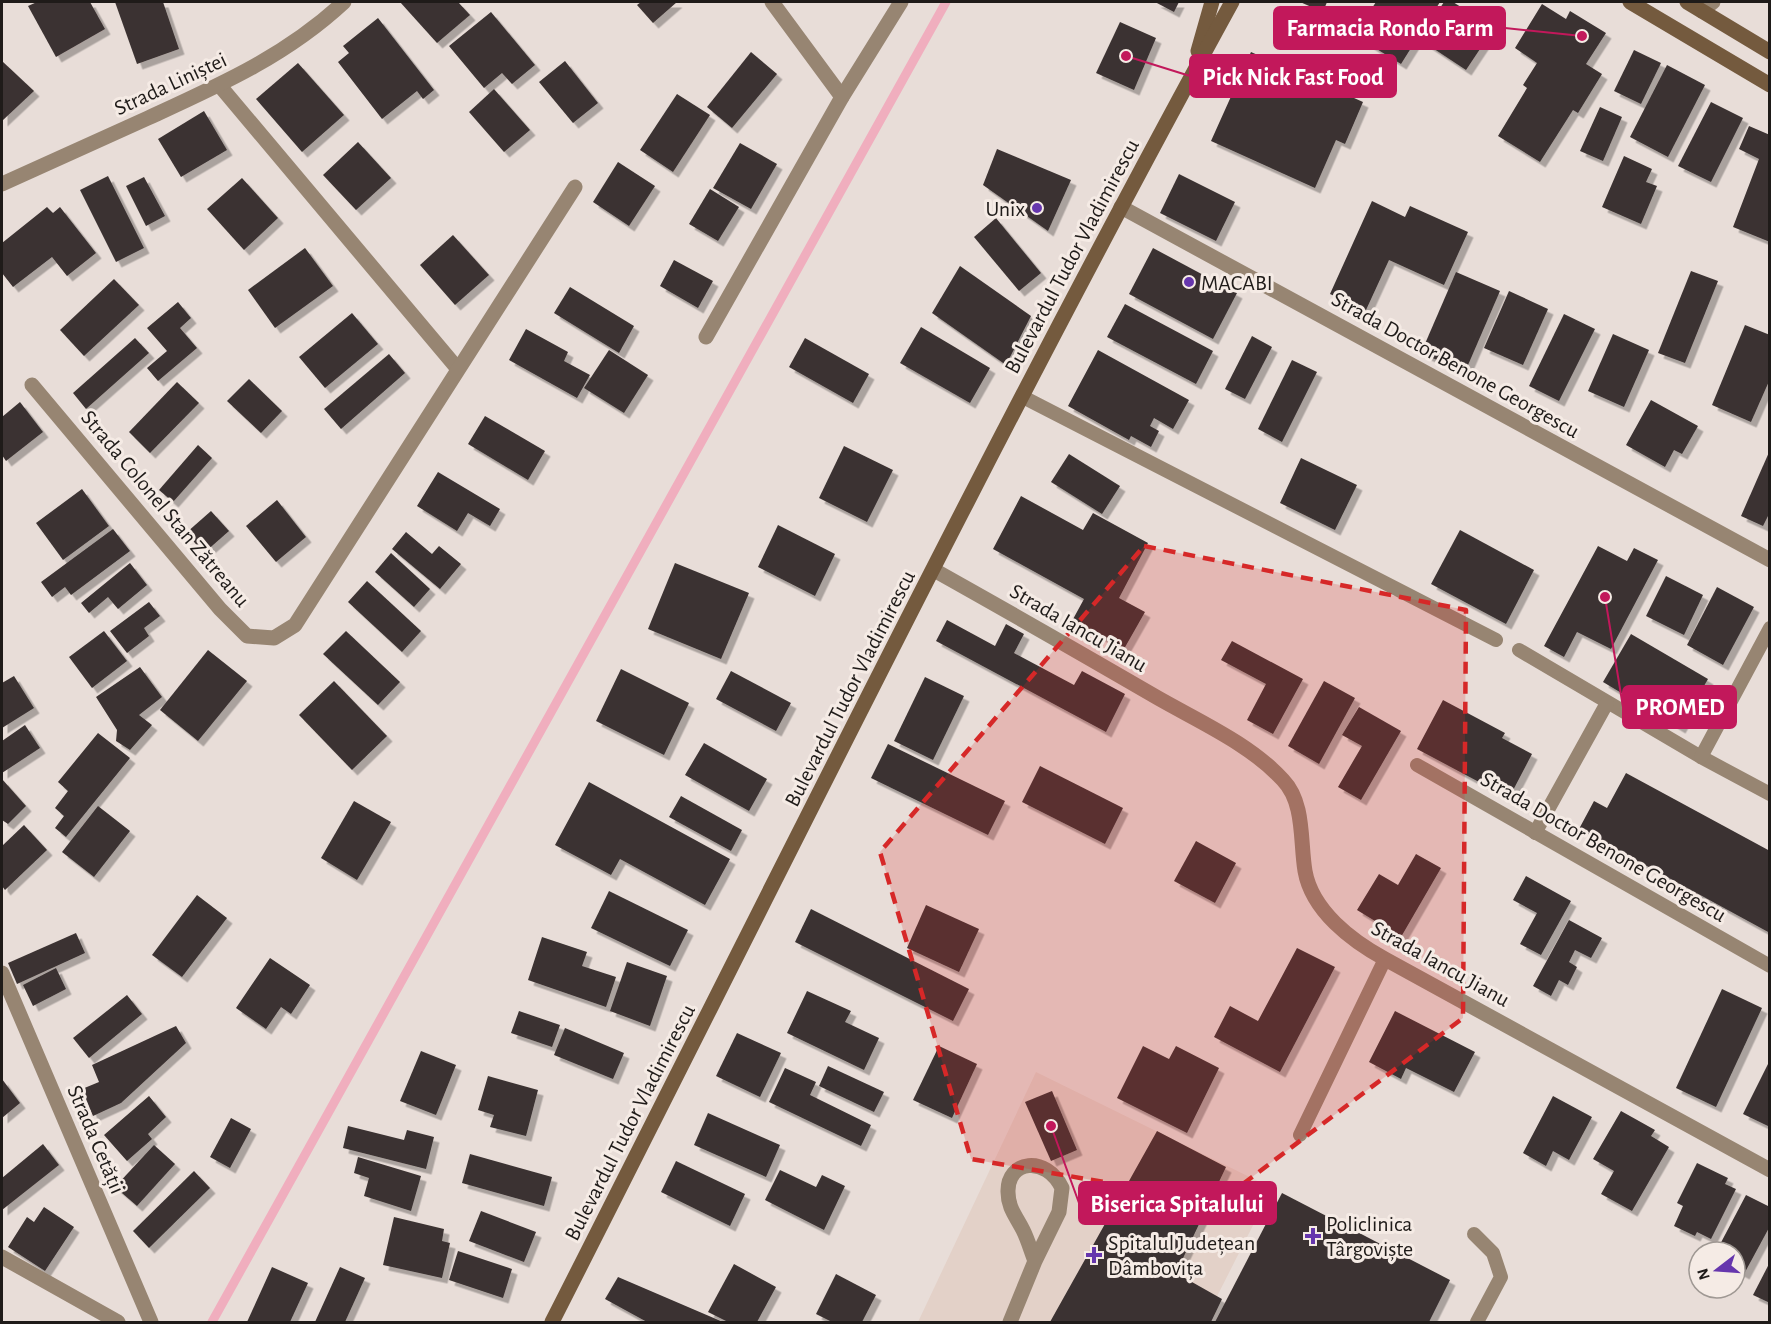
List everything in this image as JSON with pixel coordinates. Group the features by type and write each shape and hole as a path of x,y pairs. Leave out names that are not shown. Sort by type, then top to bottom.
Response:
{"main road":[{"name":"Bulevardul Tudor Vladimirescu","path":"1190,77 1212,2"},
{"name":"Bulevardul Tudor Vladimirescu","path":"552,1323 1023,397 1121,207 1232,2"},
{"path":"1630,2 1770,85"},
{"path":"1687,2 1708,6 1770,52"}],"street":[{"name":"Strada Liniștei","path":"2,184 220,86 266,61 314,29 344,2"},
{"path":"772,2 842,97"},
{"path":"706,337 842,97 901,2"},
{"path":"220,86 457,368"},
{"name":"Strada Colonel Stan Zătreanu","path":"32,385 220,609 248,636 274,638 295,625 457,368 575,187"},
{"name":"Strada Doctor Benone Georgescu","path":"1121,207 1770,560"},
{"name":"Strada Iancu Jianu","path":"934,570 1256,756 1285,781 1296,809 1305,873 1313,894 1348,936 1385,959 1770,1170"},
{"name":"Strada Cetății","path":"2,973 151,1323"},
{"path":"1010,1323 1035,1261 1059,1212 1062,1188 1049,1169 1039,1165 1028,1165 1015,1172 1007,1188 1009,1206 1024,1232 1035,1261"},
{"path":"2,1257 118,1323"}],"lane":[{"path":"1023,397 1496,640"},
{"path":"1701,757 1770,628"},
{"path":"1519,650 1701,757 1770,794"},
{"path":"1535,832 1607,703"},
{"name":"Strada Doctor Benone Georgescu","path":"1417,765 1770,966"},
{"path":"1300,1136 1385,959"},
{"path":"1474,1234 1493,1253 1501,1277 1477,1323"}],"highlighted area":[{"path":"1144,546 1466,610 1463,1018 1219,1202 971,1159 880,852"}],"shaded area":[{"name":"Spitalul Județean Dâmbovița","path":"1036,1072 1272,1188 1204,1322 918,1322"}],"building":[{"path":"37,2 90,2 105,29 56,57 28,6"},
{"path":"115,2 163,2 179,49 137,64"},
{"path":"400,2 458,2 470,15 437,43"},
{"path":"641,2 677,2 653,23 637,5"},
{"path":"1155,2 1179,2 1174,12"},
{"path":"1300,2 1327,2 1323,12"},
{"path":"1376,2 1440,2 1401,64 1362,40 1374,22 1366,17"},
{"path":"1444,2 1453,2 1494,28 1466,70 1419,39"},
{"path":"1542,4 1566,19 1570,11 1606,33 1586,64 1602,74 1578,113 1573,110 1540,162 1498,136 1527,88 1523,85 1537,63 1515,48"},
{"path":"491,12 535,65 512,84 502,73 484,88 449,46"},
{"path":"378,18 434,90 423,99 417,91 382,119 338,62 349,53 343,46"},
{"path":"1120,22 1156,38 1134,90 1096,73"},
{"path":"1634,50 1661,63 1641,104 1614,91"},
{"path":"751,52 777,74 732,128 707,107"},
{"path":"1251,52 1363,102 1345,144 1336,140 1315,188 1211,141"},
{"path":"2,61 34,91 2,121"},
{"path":"565,61 598,103 573,123 539,82"},
{"path":"298,63 344,115 302,152 256,99"},
{"path":"1667,65 1705,85 1668,157 1630,137"},
{"path":"494,89 530,130 504,152 469,112"},
{"path":"677,94 710,115 673,172 640,150"},
{"path":"1711,102 1743,118 1711,182 1678,166"},
{"path":"1600,107 1622,117 1603,161 1580,151"},
{"path":"204,111 227,150 181,177 158,139"},
{"path":"1749,126 1770,135 1770,242 1733,227 1759,159 1739,149"},
{"path":"358,142 391,178 356,210 323,175"},
{"path":"740,143 777,164 751,209 713,188"},
{"name":"Unix","path":"997,149 1071,180 1048,231 983,185"},
{"path":"1624,156 1652,169 1646,182 1657,186 1641,224 1602,207"},
{"path":"618,162 655,186 629,226 593,202"},
{"path":"1179,174 1235,202 1216,241 1160,213"},
{"path":"108,176 144,248 116,262 80,190"},
{"path":"144,177 165,216 146,226 126,186"},
{"path":"242,178 278,218 244,250 207,209"},
{"path":"710,189 739,207 718,241 689,224"},
{"path":"1372,201 1405,217 1410,206 1468,232 1444,285 1389,260 1366,310 1330,294"},
{"path":"47,207 53,213 60,207 96,253 67,276 52,257 13,287 2,273 2,243"},
{"path":"996,218 1041,273 1019,291 974,237"},
{"path":"453,235 489,275 455,305 420,265"},
{"path":"305,248 333,286 275,328 248,290"},
{"path":"1153,248 1237,293 1213,339 1129,294"},
{"path":"674,260 713,281 698,308 660,286"},
{"path":"960,266 1031,316 1006,365 932,313"},
{"path":"1691,271 1718,281 1685,363 1658,353"},
{"path":"1456,272 1500,291 1465,372 1421,353"},
{"path":"114,279 139,305 84,356 60,330"},
{"path":"570,287 634,326 619,353 554,313"},
{"path":"1509,291 1548,309 1523,365 1484,348"},
{"path":"178,302 191,318 180,328 197,348 158,381 147,368 167,351 147,328"},
{"path":"1125,304 1213,351 1196,384 1107,337"},
{"path":"352,313 378,344 325,388 299,357"},
{"path":"1564,314 1595,329 1559,401 1529,386"},
{"path":"1745,325 1770,335 1770,379 1751,422 1712,405"},
{"path":"921,327 990,368 970,403 900,363"},
{"path":"526,329 568,352 564,361 590,375 577,398 509,360"},
{"path":"1613,334 1649,350 1624,407 1588,391"},
{"path":"1252,336 1272,347 1245,399 1225,389"},
{"path":"135,338 149,353 86,409 73,393"},
{"path":"805,338 869,374 853,403 789,367"},
{"path":"609,350 648,375 624,413 584,388"},
{"path":"1098,350 1189,400 1173,429 1154,418 1150,426 1159,431 1151,447 1131,436 1129,440 1068,406"},
{"path":"389,354 405,373 341,429 324,409"},
{"path":"1292,360 1317,372 1282,442 1258,429"},
{"path":"249,379 282,411 261,433 227,401"},
{"path":"177,382 199,403 150,453 129,432"},
{"path":"1651,400 1698,426 1682,454 1674,450 1665,467 1626,445"},
{"path":"20,402 43,432 6,461 2,455 2,417"},
{"path":"485,416 545,451 528,480 468,444"},
{"path":"198,445 212,458 173,502 159,490"},
{"path":"844,446 893,470 867,522 819,498"},
{"path":"1770,450 1770,512 1763,526 1741,516"},
{"path":"1069,454 1120,486 1102,514 1051,482"},
{"path":"1301,458 1357,485 1335,530 1280,503"},
{"path":"438,472 500,509 490,526 468,513 457,531 417,506"},
{"path":"82,489 109,526 63,560 36,523"},
{"path":"1021,496 1083,530 1093,513 1148,543 1119,598 1145,612 1124,649 1072,621 1084,599 993,549"},
{"path":"277,500 306,537 276,562 246,526"},
{"path":"211,511 229,531 204,553 186,533"},
{"path":"778,525 835,554 815,596 758,567"},
{"path":"113,529 130,551 71,595 65,587 52,597 41,582"},
{"path":"1460,530 1534,570 1506,624 1431,584"},
{"path":"406,532 432,554 439,546 461,564 440,589 392,549"},
{"path":"1598,546 1627,561 1634,548 1658,560 1611,649 1577,632 1564,657 1544,646"},
{"path":"391,553 430,589 414,607 375,572"},
{"path":"130,563 147,585 118,609 108,597 89,613 81,603"},
{"path":"675,563 749,593 721,659 648,629"},
{"path":"1666,576 1703,595 1684,635 1646,616"},
{"path":"367,581 421,631 402,652 348,602"},
{"path":"1717,587 1754,607 1723,665 1687,645"},
{"path":"149,602 160,616 144,628 149,636 127,653 110,631"},
{"path":"947,620 995,646 1006,624 1024,634 1014,653 1074,685 1082,671 1125,694 1106,732 936,641"},
{"path":"104,631 127,661 92,688 69,657"},
{"path":"346,631 400,682 378,705 323,654"},
{"path":"1631,634 1708,679 1680,728 1603,682"},
{"path":"1232,641 1303,679 1273,734 1247,720 1266,684 1221,660"},
{"path":"208,650 247,681 198,741 160,710"},
{"path":"140,667 162,697 139,715 152,725 130,750 116,741 117,730 96,697"},
{"path":"621,669 689,703 664,755 596,721"},
{"path":"731,671 791,703 776,731 716,699"},
{"path":"14,676 34,708 2,728 2,683"},
{"path":"925,677 964,696 933,760 894,741"},
{"path":"334,681 387,736 352,770 299,715"},
{"path":"1324,681 1355,698 1319,764 1288,746"},
{"path":"1443,700 1505,733 1502,738 1532,754 1509,798 1417,749"},
{"path":"1359,707 1401,731 1361,800 1338,787 1362,746 1342,735"},
{"path":"25,725 40,748 2,773 2,741"},
{"path":"98,733 130,758 66,837 55,828 64,816 55,808 68,791 58,782"},
{"path":"704,743 767,779 749,811 685,775"},
{"path":"888,744 1005,801 988,835 871,778"},
{"path":"1040,766 1123,808 1105,844 1022,802"},
{"path":"1626,773 1770,851 1770,933 1579,829 1594,801 1607,808"},
{"path":"2,779 26,806 8,824 2,820"},
{"path":"589,782 730,859 705,905 620,859 611,875 555,845"},
{"path":"681,796 742,830 731,851 669,817"},
{"path":"354,801 391,822 357,880 321,858"},
{"path":"98,806 130,831 94,877 62,852"},
{"path":"24,825 47,850 5,890 2,886 2,846"},
{"path":"1196,841 1236,863 1215,903 1174,881"},
{"path":"1416,854 1441,868 1401,937 1357,910 1379,874 1398,885"},
{"path":"1526,876 1571,901 1541,955 1520,944 1537,913 1513,900"},
{"path":"609,891 688,930 670,966 591,928"},
{"path":"197,895 227,918 182,977 152,955"},
{"path":"926,905 979,929 959,972 907,948"},
{"path":"811,909 969,989 953,1021 795,942"},
{"path":"1569,920 1602,938 1591,958 1575,950 1569,962 1577,967 1568,985 1559,980 1551,996 1533,986"},
{"path":"76,933 85,953 17,984 8,963"},
{"path":"542,937 587,952 582,966 616,977 606,1007 528,980"},
{"path":"1297,948 1335,967 1280,1072 1214,1037 1230,1006 1258,1021"},
{"path":"270,958 310,985 291,1014 281,1007 266,1029 236,1008"},
{"path":"627,962 667,976 650,1026 610,1011"},
{"path":"56,968 66,989 33,1006 23,985"},
{"path":"1722,989 1762,1008 1716,1107 1676,1088"},
{"path":"807,991 851,1011 845,1022 879,1038 864,1070 787,1033"},
{"path":"127,995 142,1014 89,1058 73,1038"},
{"path":"519,1011 560,1025 552,1047 511,1033"},
{"path":"1395,1011 1475,1052 1454,1092 1406,1068 1401,1079 1369,1062"},
{"path":"176,1026 186,1043 121,1103 93,1116 82,1089 99,1082 92,1065"},
{"path":"565,1028 624,1053 613,1079 554,1055"},
{"path":"737,1033 781,1053 760,1097 716,1076"},
{"path":"939,1046 977,1064 952,1118 913,1100"},
{"path":"1143,1046 1169,1059 1176,1046 1219,1068 1187,1133 1117,1098"},
{"path":"421,1051 456,1065 436,1115 400,1101"},
{"path":"1770,1060 1770,1124 1768,1126 1743,1114"},
{"path":"828,1066 884,1092 874,1112 819,1086"},
{"path":"785,1068 816,1082 810,1095 871,1125 861,1146 769,1102"},
{"path":"488,1076 538,1090 526,1136 490,1127 494,1115 478,1110"},
{"path":"2,1079 20,1103 2,1118"},
{"path":"1052,1091 1077,1150 1051,1161 1025,1102"},
{"path":"149,1096 166,1117 148,1134 152,1139 127,1161 104,1135"},
{"path":"1553,1096 1592,1117 1569,1160 1553,1151 1546,1166 1523,1153"},
{"path":"1621,1111 1655,1130 1651,1136 1669,1147 1632,1211 1601,1194 1614,1171 1593,1159"},
{"path":"708,1113 780,1145 766,1177 694,1145"},
{"path":"231,1118 251,1129 230,1168 210,1157"},
{"path":"348,1126 404,1140 407,1130 434,1137 426,1169 343,1148"},
{"path":"1157,1131 1226,1167 1176,1273 1222,1299 1211,1322 1050,1322"},
{"path":"43,1144 59,1165 2,1210 2,1178"},
{"path":"154,1145 175,1164 137,1206 115,1187"},
{"path":"470,1154 552,1177 544,1206 462,1183"},
{"path":"358,1157 421,1176 411,1211 364,1196 369,1178 354,1173"},
{"path":"676,1161 745,1194 730,1226 661,1192"},
{"path":"1697,1163 1728,1178 1725,1184 1736,1189 1711,1239 1697,1232 1695,1236 1674,1226 1683,1206 1677,1203"},
{"path":"780,1170 816,1187 822,1175 845,1186 824,1230 765,1200"},
{"path":"194,1171 210,1188 149,1248 133,1231"},
{"name":"Policlinica Târgoviște","path":"1282,1193 1450,1280 1429,1322 1215,1322"},
{"path":"1746,1195 1770,1207 1770,1226 1747,1268 1747,1240 1722,1240"},
{"path":"44,1207 74,1227 45,1271 8,1247 27,1217 34,1222"},
{"path":"481,1211 536,1232 524,1262 469,1241"},
{"path":"394,1217 444,1229 442,1241 450,1243 442,1278 383,1265"},
{"path":"458,1251 512,1269 503,1298 449,1280"},
{"path":"1770,1262 1770,1303 1753,1295"},
{"path":"734,1264 776,1287 757,1322 728,1322 708,1312"},
{"path":"272,1267 308,1283 290,1322 247,1322"},
{"path":"340,1267 365,1278 345,1322 315,1322"},
{"path":"836,1274 876,1295 862,1322 832,1322 816,1314"},
{"path":"618,1277 723,1322 647,1322 605,1299"}],"waterway":[{"path":"212,1322 946,2"}],"place":[{"name":"Farmacia Rondo Farm","path":"1582,36"},
{"name":"Pick Nick Fast Food","path":"1126,56"},
{"name":"Unix","path":"1037,208"},
{"name":"MACABI","path":"1189,282"},
{"name":"PROMED","path":"1605,597"},
{"name":"Biserica Spitalului","path":"1051,1126"},
{"name":"Policlinica Târgoviște","path":"1313,1236"},
{"name":"Spitalul Județean Dâmbovița","path":"1094,1255"}]}
